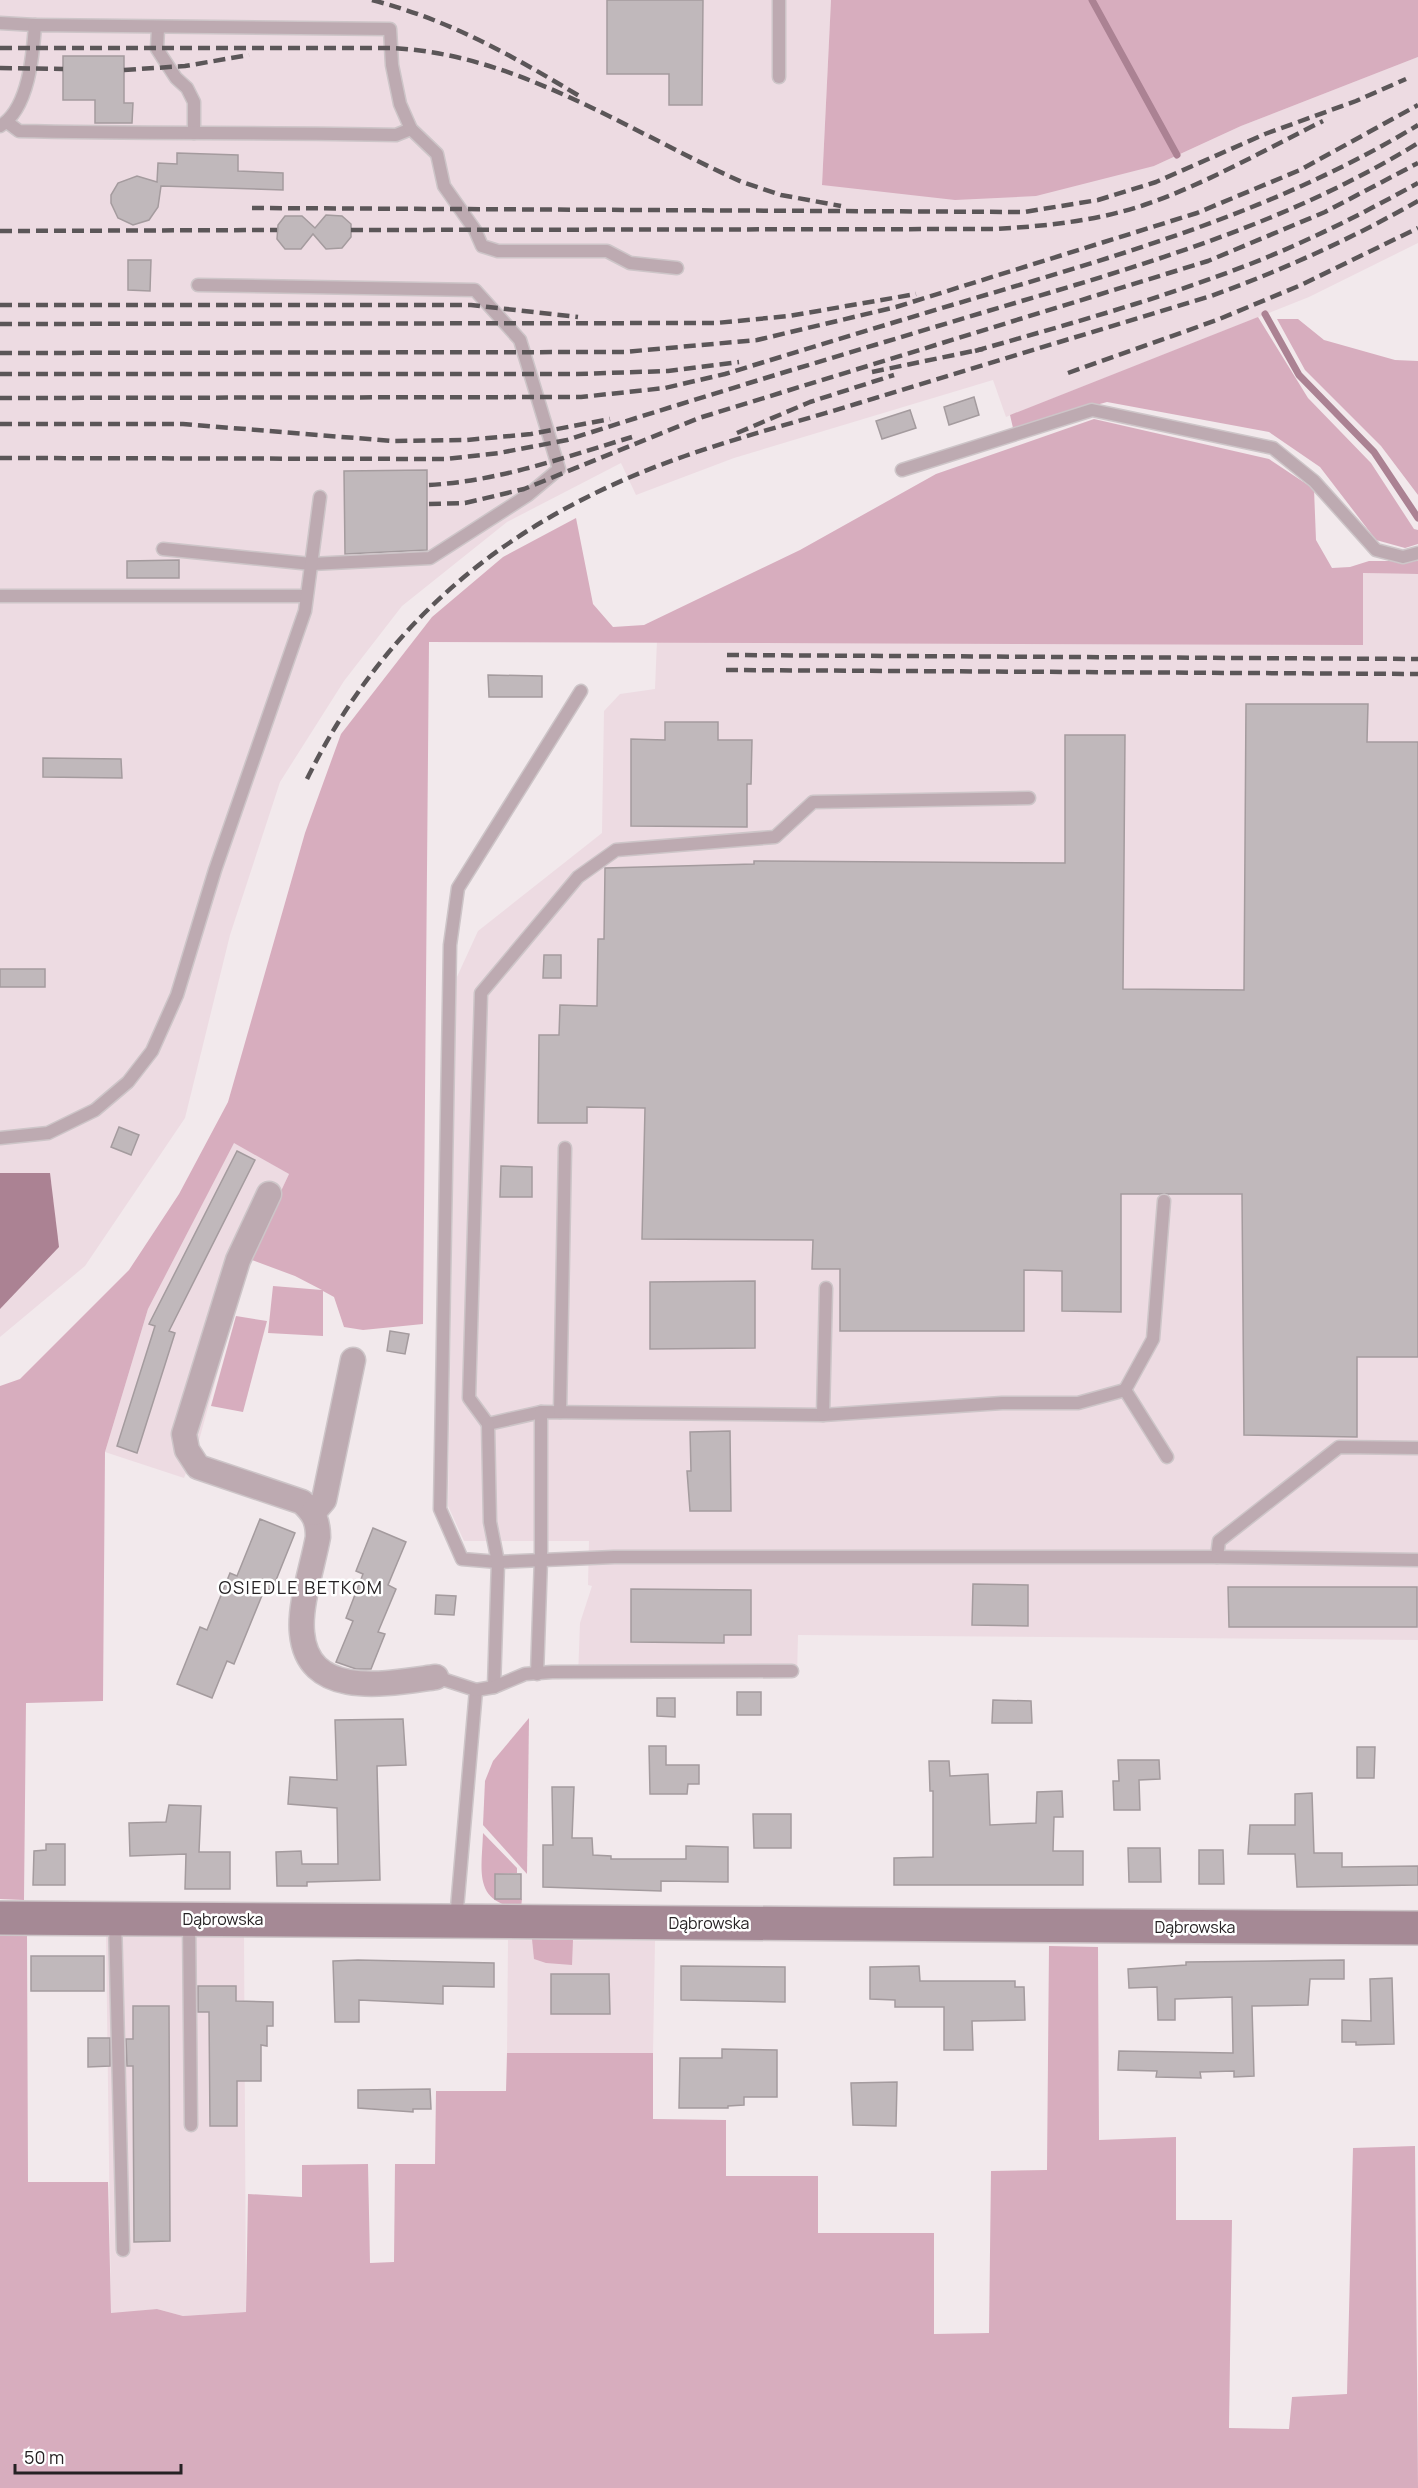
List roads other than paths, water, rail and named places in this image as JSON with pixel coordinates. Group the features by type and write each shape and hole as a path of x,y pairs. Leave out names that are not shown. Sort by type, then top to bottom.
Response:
{"street":[{"path":"269,1194 238,1260 184,1434 187,1450 198,1467 302,1502 313,1513 318,1526 318,1537 302,1632 309,1656 319,1669 332,1677 356,1684 384,1684 436,1677"},
{"path":"313,1513 324,1500 353,1360"},
{"name":"Dąbrowska","path":"0,1918 1418,1928"}],"lane":[{"path":"779,0 779,78"},
{"path":"0,22 158,28 390,29 392,65 400,104 411,129 437,154 444,186 482,246 498,251 608,251 630,263 677,267"},
{"path":"35,25 31,68 17,106 3,124 18,131 396,135 411,129"},
{"path":"158,28 158,49 176,78 187,88 194,102 194,133"},
{"path":"163,549 311,564 430,558 528,495 559,470 520,340 475,290 198,285"},
{"path":"902,470 1092,410 1273,448 1314,481 1376,550 1403,557 1418,553"},
{"path":"0,1138 48,1133 95,1110 128,1082 152,1051 177,995 215,870 305,611 320,497"},
{"path":"0,596 306,596"},
{"path":"581,691 458,888 450,945 440,1509 462,1559 498,1562 541,1558 1217,1557 1418,1560"},
{"path":"494,1687 498,1562 490,1522 488,1424 469,1398 481,993 578,877 616,850 775,837 813,802 1029,798"},
{"path":"560,1412 565,1148"},
{"path":"488,1424 541,1412 824,1415 1002,1403 1078,1403 1125,1390 1153,1339 1164,1201"},
{"path":"824,1415 826,1288"},
{"path":"1125,1390 1167,1457"},
{"path":"537,1674 541,1558 541,1412"},
{"path":"1217,1557 1219,1541 1339,1447 1418,1448"},
{"path":"436,1677 476,1690 494,1687 525,1674 792,1671"},
{"path":"456,1921 476,1690"},
{"path":"115,1919 123,2250"},
{"path":"189,1919 191,2125"}],"waterway":[{"path":"1092,0 1177,155"},
{"path":"1265,314 1299,375 1374,452 1418,518"}],"railway":[{"path":"372,0 401,8 455,29 530,67 581,97"},
{"path":"0,48 392,48 439,53 484,64 572,98 742,182 781,195 841,206"},
{"path":"124,70 185,66 249,55"},
{"path":"0,68 63,69"},
{"path":"252,208 1024,212 1098,200 1156,182 1265,134 1356,101 1406,79"},
{"path":"0,353 624,352 757,340 896,307 1197,213 1300,170 1418,105"},
{"path":"351,230 996,229 1052,224 1126,211 1167,197 1323,121"},
{"path":"0,398 581,397 665,388 725,374 1155,243 1316,179 1418,125"},
{"path":"0,458 446,459 499,453 567,440 1099,278 1209,241 1316,198 1418,143"},
{"path":"429,504 465,503 524,489 699,418 1208,261 1325,212 1418,163"},
{"path":"975,351 1145,301 1245,266 1333,228 1418,183"},
{"path":"307,779 339,721 376,668 417,621 462,578 512,541 565,508 623,480 706,449 1211,296 1316,253 1418,201"},
{"path":"1068,373 1217,320 1301,285 1418,228"},
{"path":"0,231 277,230"},
{"path":"0,324 716,323 789,316 916,294"},
{"path":"0,305 471,305 578,317"},
{"path":"872,372 983,349"},
{"path":"0,374 577,374 668,371 739,362"},
{"path":"737,433 810,402 894,375"},
{"path":"0,424 183,424 392,441 467,440 531,434 610,419"},
{"path":"429,485 455,483 507,473 632,437"},
{"path":"727,655 1418,659"},
{"path":"726,670 1418,674"}],"district":[{"name":"OSIEDLE BETKOM","path":"301,1588"}]}
